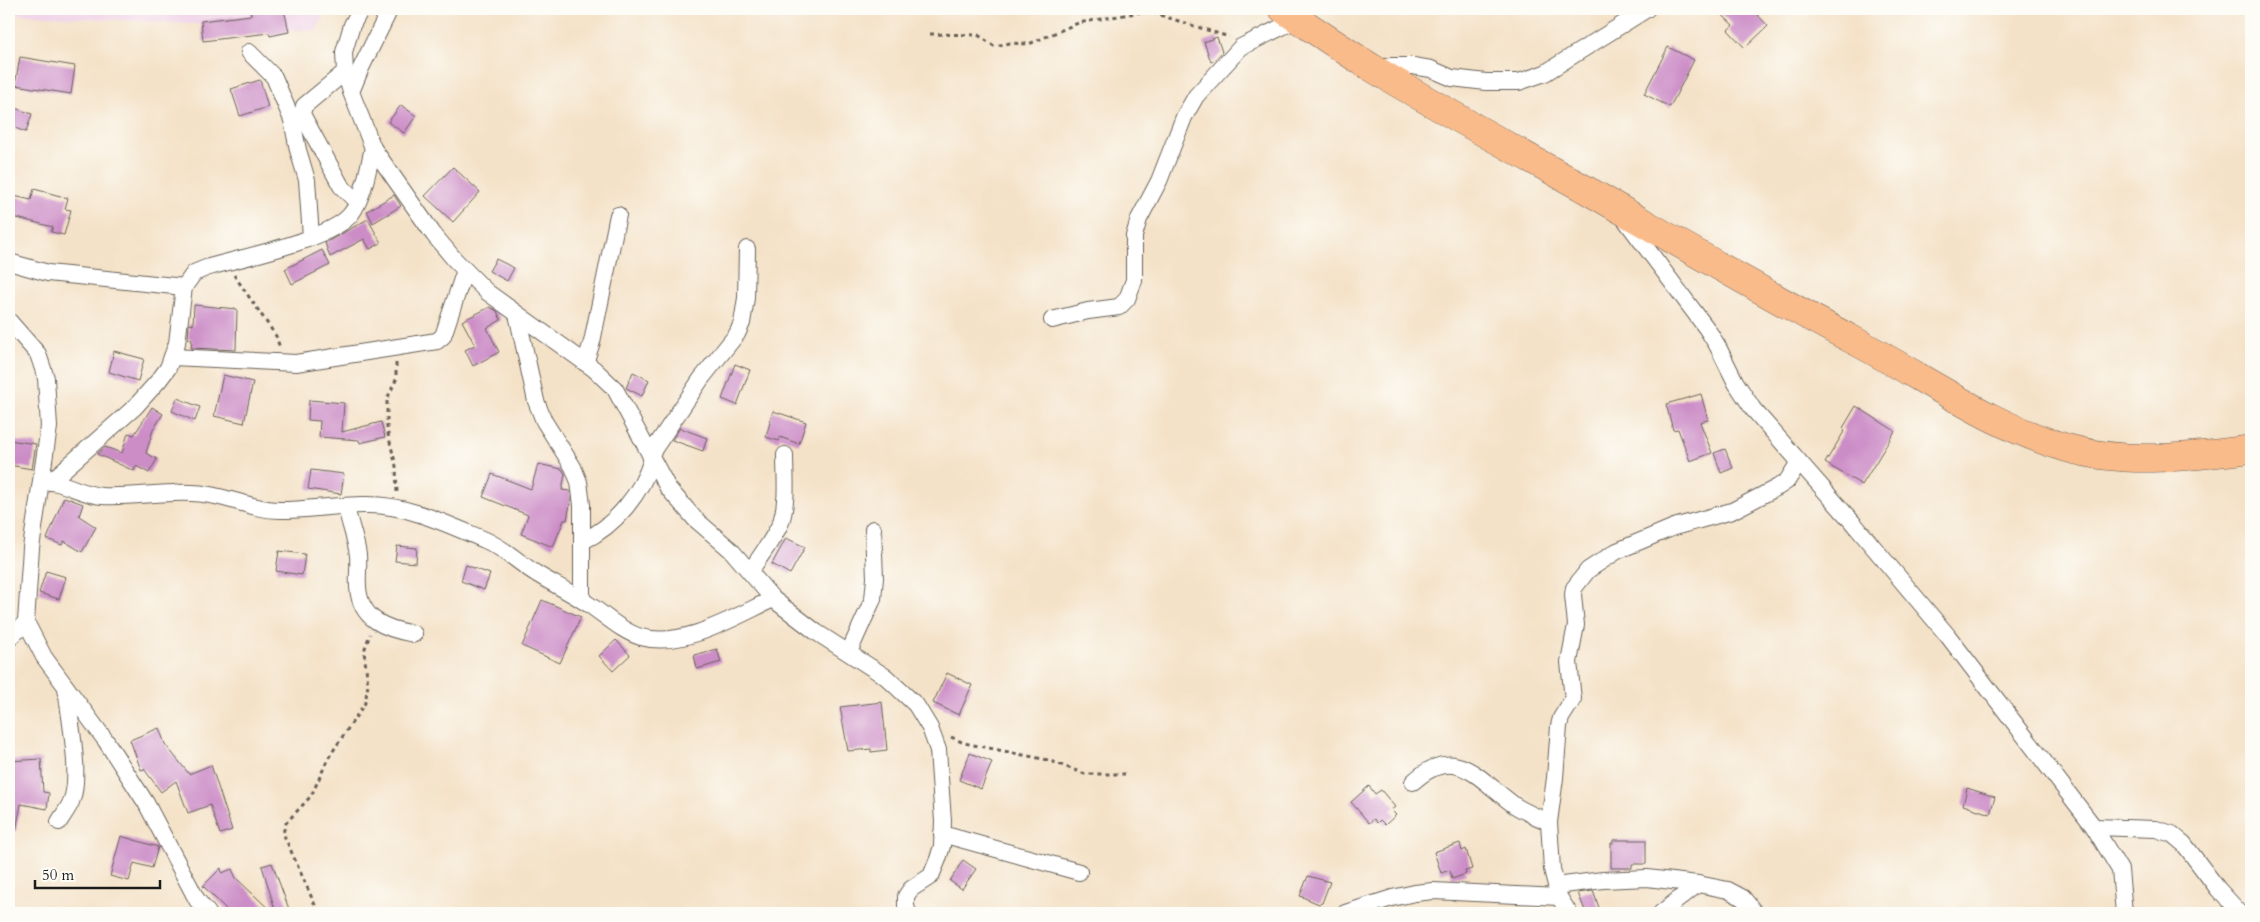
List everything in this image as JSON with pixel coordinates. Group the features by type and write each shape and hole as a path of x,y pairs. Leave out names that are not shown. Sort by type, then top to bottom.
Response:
{"highway":[{"path":"1291,14 1374,69 1615,207 1990,417 2037,438 2070,449 2144,458 2186,457 2251,449"}],"street":[{"path":"360,9 352,25 344,52 345,72 351,92 373,148 434,235 487,292 585,363 615,389 668,488 695,519 731,550 773,598 816,632 849,652 900,688 916,705 930,728 938,750 942,778 942,834 938,859 931,876 911,889 906,896 908,913"},
{"path":"351,92 360,68 390,9"},
{"path":"1374,69 1392,66 1413,66 1431,69 1452,78 1486,82 1519,82 1545,73 1647,9"},
{"path":"1052,320 1088,311 1119,307 1127,299 1134,280 1134,236 1139,219 1159,181 1184,117 1196,96 1241,47 1291,14"},
{"path":"249,52 274,77 292,120 307,180 312,237"},
{"path":"345,72 304,106 302,114 341,186 357,202"},
{"path":"47,481 148,394 168,368 177,343 184,287 194,274 223,263 312,237 344,220 351,214 357,202 373,148"},
{"path":"1615,207 1707,329 1736,383 1753,408 1948,636 2094,828 2120,870 2124,913"},
{"path":"585,363 592,342 618,215"},
{"path":"583,541 600,533 632,498 646,478 651,457 701,379 737,334 742,323 746,298 747,249"},
{"path":"9,262 48,273 184,287"},
{"path":"172,357 284,363 327,359 437,341 443,336 465,270"},
{"path":"517,314 536,401 544,420 573,467 579,482 583,541 582,600"},
{"path":"9,321 38,354 46,378 49,427 47,481 31,548 26,622 44,657 106,741 146,803 197,900 208,913"},
{"path":"750,572 776,532 781,520 786,455"},
{"path":"1569,913 1558,892 1552,870 1549,822 1555,778 1558,726 1573,699 1569,662 1576,625 1574,588 1588,570 1605,558 1640,540 1674,527 1732,511 1778,488 1787,481 1799,462"},
{"path":"47,481 72,490 99,496 189,493 215,496 258,508 279,510 370,505 394,508 431,518 487,541 517,559 536,574 582,600 640,637 680,639 773,598"},
{"path":"346,506 357,550 358,588 363,607 368,615 384,627 414,634"},
{"path":"849,652 873,599 875,578 873,529"},
{"path":"9,639 26,622"},
{"path":"59,822 71,802 75,790 75,774 65,685"},
{"path":"1413,782 1426,770 1435,766 1448,764 1464,768 1513,804 1549,822"},
{"path":"2094,828 2156,829 2172,834 2184,844 2240,913"},
{"path":"942,834 1079,872"},
{"path":"1345,913 1392,898 1424,892 1558,892 1603,880 1648,878 1728,890 1743,898 1755,913"},
{"path":"1661,913 1698,884"}],"path":[{"path":"930,34 978,35 994,46 1010,43 1029,44 1078,23 1146,11 1229,38 1241,47"},
{"path":"223,263 240,282 276,336 284,363"},
{"path":"394,508 397,491 396,466 387,430 387,399 396,380 396,347"},
{"path":"316,913 315,904 283,833 286,823 311,796 329,757 364,703 368,686 364,651 371,630"},
{"path":"930,728 964,743 1048,760 1085,774 1125,774"}],"shaded area":[{"path":"12,9 327,9 316,31 12,14"}],"building":[{"path":"250,9 284,9 289,32 270,36 269,33 203,41 201,21 251,15"},
{"path":"1716,9 1752,9 1768,26 1745,48 1728,30 1733,25"},
{"path":"1217,37 1222,52 1211,62 1204,42"},
{"path":"1668,47 1694,60 1670,107 1644,94"},
{"path":"20,57 75,66 71,94 15,85"},
{"path":"260,80 268,107 240,116 231,89"},
{"path":"401,105 416,116 404,133 388,122"},
{"path":"9,106 32,114 26,132 9,126"},
{"path":"453,167 480,192 453,222 425,196"},
{"path":"34,189 68,198 65,209 71,210 64,235 51,232 53,227 9,216 14,196 31,200"},
{"path":"394,195 401,206 373,223 367,211"},
{"path":"368,219 381,243 370,249 364,239 330,257 325,243"},
{"path":"322,250 330,265 292,284 285,269"},
{"path":"496,259 514,268 507,281 489,271"},
{"path":"194,305 237,309 236,350 191,348 192,339 188,339 189,324 193,325"},
{"path":"490,307 497,311 501,320 487,328 499,352 473,366 465,350 475,345 462,321"},
{"path":"114,351 144,359 138,381 109,372"},
{"path":"735,364 750,370 737,405 722,399"},
{"path":"633,372 649,380 642,396 626,388"},
{"path":"223,375 253,382 244,423 214,416"},
{"path":"1701,394 1708,420 1700,422 1712,453 1690,461 1678,429 1673,430 1666,404"},
{"path":"177,398 200,407 195,421 172,411"},
{"path":"309,400 344,403 342,432 381,422 385,437 360,443 359,440 319,437 320,421 308,420"},
{"path":"1856,406 1895,431 1862,485 1825,463 1845,430 1843,428"},
{"path":"152,407 163,414 153,430 146,453 157,459 149,473 136,466 134,471 97,454 105,447 122,453 128,433 134,435"},
{"path":"773,411 806,422 799,444 780,437 779,441 766,437"},
{"path":"680,428 707,438 703,451 672,440"},
{"path":"9,440 36,444 32,469 9,465"},
{"path":"1725,449 1733,468 1721,473 1714,453"},
{"path":"538,464 562,469 565,474 562,490 570,491 571,499 567,520 564,520 553,547 521,534 528,515 483,497 492,474 531,489"},
{"path":"311,470 344,474 341,494 308,489"},
{"path":"64,497 83,504 79,516 96,527 82,552 64,541 62,545 47,539"},
{"path":"786,538 805,547 790,574 772,564"},
{"path":"397,546 417,548 416,563 395,561"},
{"path":"279,551 305,554 302,575 276,571"},
{"path":"466,565 490,574 484,590 461,581"},
{"path":"46,571 66,577 59,599 39,593"},
{"path":"542,600 581,617 560,663 522,646"},
{"path":"616,640 630,655 613,671 599,656"},
{"path":"717,649 721,662 697,669 694,655"},
{"path":"947,673 972,685 959,715 933,703"},
{"path":"882,702 887,750 871,752 871,749 848,751 840,707"},
{"path":"159,728 165,744 189,774 211,765 232,830 220,834 210,805 188,813 176,781 161,792 144,769 141,770 130,740"},
{"path":"970,753 992,762 981,789 959,780"},
{"path":"41,759 43,792 49,793 47,809 21,804 16,831 9,831 9,761"},
{"path":"1369,786 1375,794 1381,790 1395,807 1391,810 1396,815 1385,825 1380,820 1377,823 1374,819 1369,823 1351,802"},
{"path":"1967,788 1995,797 1990,814 1963,805"},
{"path":"121,836 158,847 152,868 134,863 129,881 110,876"},
{"path":"1613,840 1646,840 1646,864 1632,864 1632,868 1611,868 1611,843 1613,843"},
{"path":"1460,843 1462,851 1466,849 1472,869 1465,871 1466,874 1452,879 1450,870 1441,873 1434,852"},
{"path":"963,860 976,869 962,889 950,881"},
{"path":"272,863 289,909 276,913 262,866"},
{"path":"221,868 222,873 232,869 236,878 273,913 230,913 203,886"},
{"path":"1308,876 1330,882 1322,903 1319,904 1300,896"},
{"path":"1593,891 1601,913 1586,913 1578,893"}]}
